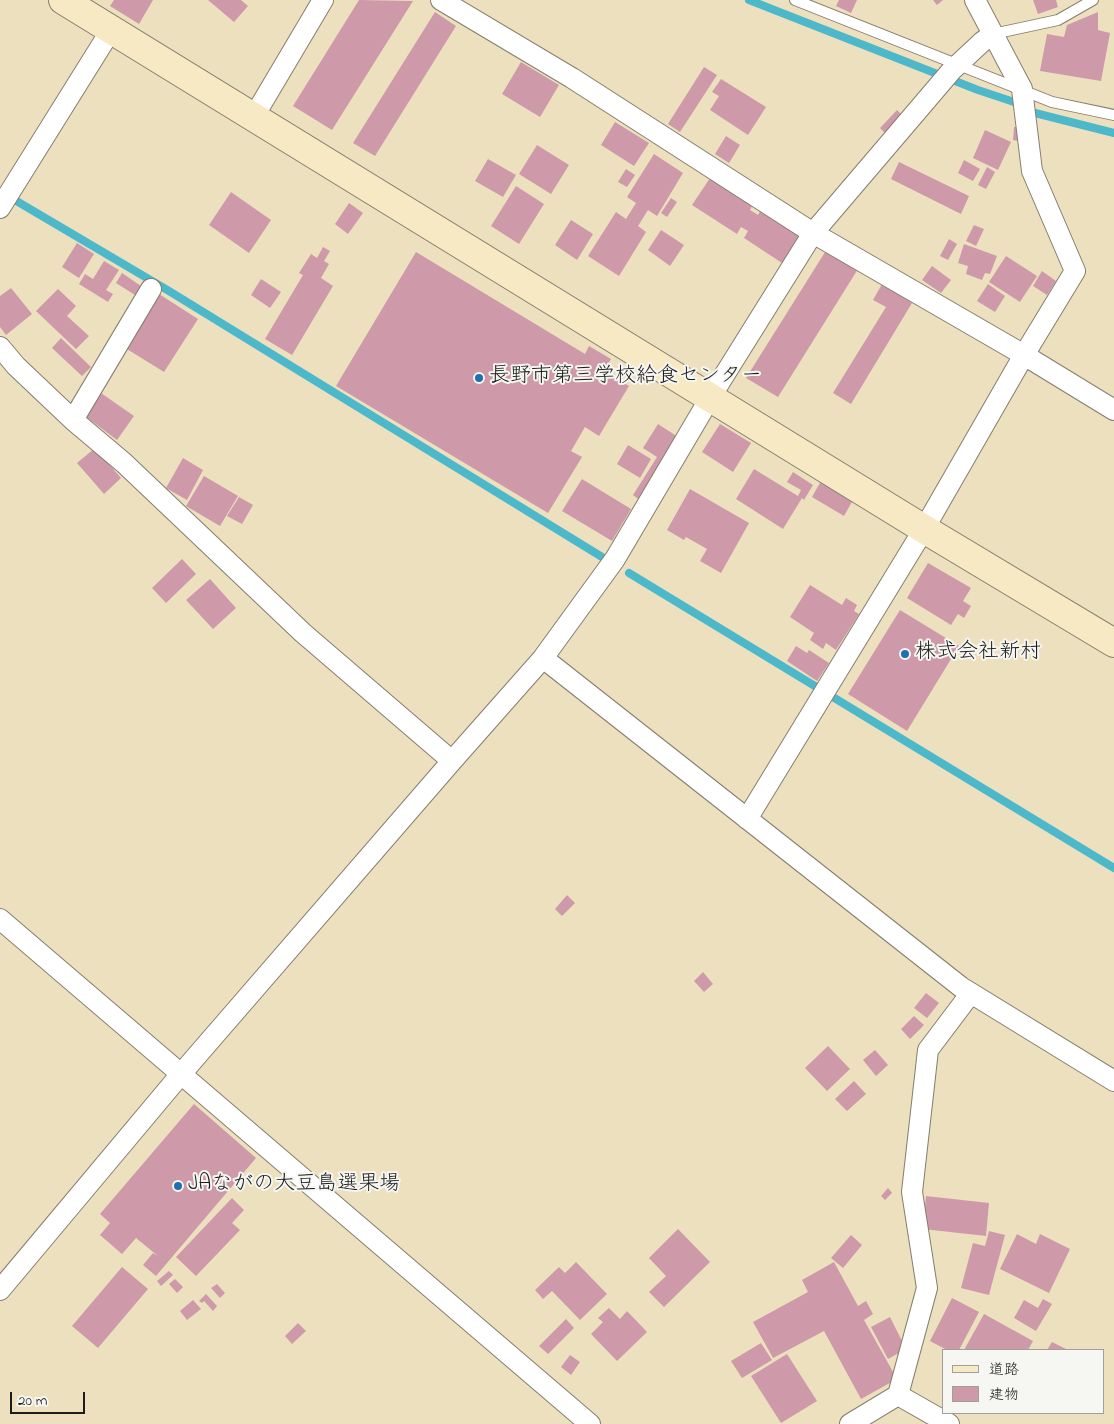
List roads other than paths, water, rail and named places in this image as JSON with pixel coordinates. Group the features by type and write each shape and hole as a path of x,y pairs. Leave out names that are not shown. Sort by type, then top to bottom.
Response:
{"street":[{"path":"63,0 924,529 1114,643"},
{"path":"253,118 323,0"},
{"path":"441,0 572,78 814,233 1024,355 1114,410"},
{"path":"747,819 924,529 1024,355 1075,271 1032,171 1023,93 975,0"},
{"path":"6,198 111,30"},
{"path":"0,1290 181,1074 542,658 615,559 710,398 814,233 938,86 982,42 993,34"},
{"path":"73,420 151,289"},
{"path":"0,347 16,366 73,420 124,463 303,633 452,761"},
{"path":"542,658 971,994 1114,1081"},
{"path":"0,919 590,1424"},
{"path":"850,1424 898,1395 927,1288 912,1192 928,1050 971,994"},
{"path":"898,1395 949,1424"}],"lane":[{"path":"795,0 955,68 1023,93 1052,102 1114,115"},
{"path":"993,34 1058,20 1093,0"}],"waterway":[{"path":"749,0 978,90 1017,103 1035,113 1114,133"},
{"path":"8,196 169,291 602,557"},
{"path":"629,573 1114,868"}],"place":[{"name":"長野市第三学校給食センター","path":"479,378"},
{"name":"株式会社新村","path":"905,654"},
{"name":"JAながの大豆島選果場","path":"178,1186"}]}
